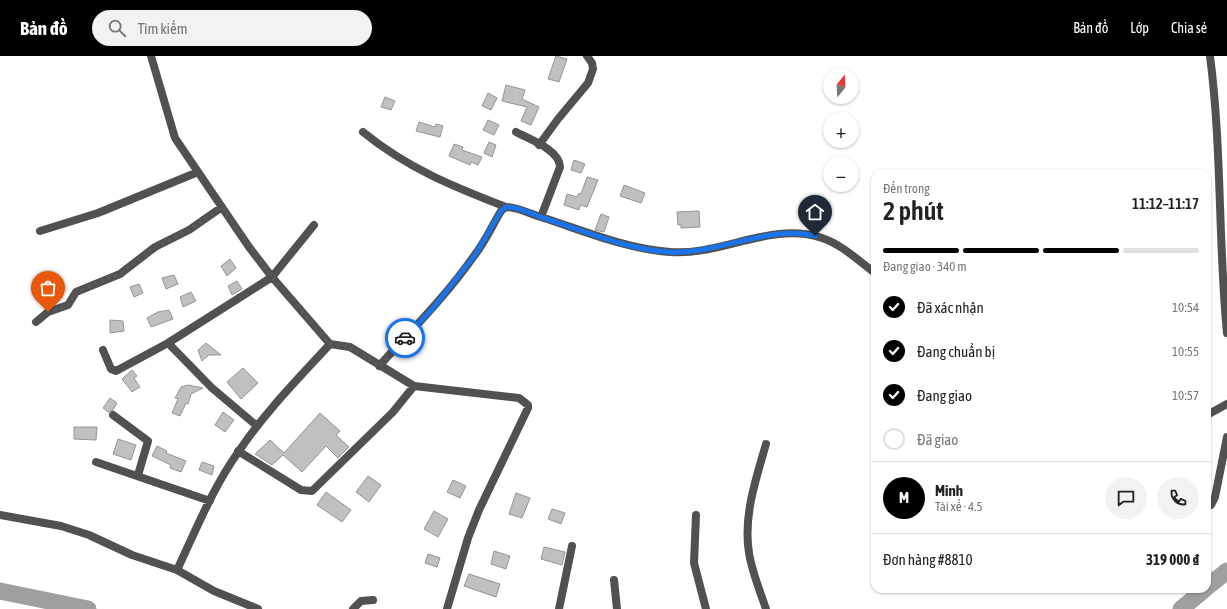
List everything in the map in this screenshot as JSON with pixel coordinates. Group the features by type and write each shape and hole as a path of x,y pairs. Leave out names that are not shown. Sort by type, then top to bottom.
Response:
{"street":[{"path":"152,56 176,138 222,207 272,277 330,344 350,347 414,386 518,398 528,405 528,408 479,510 468,538 447,609"},
{"path":"539,145 558,118 588,83 593,69 592,63 587,56"},
{"path":"1210,56 1218,121 1222,267 1227,333"},
{"path":"363,132 382,147 428,175 506,207 621,242 670,252 693,252 759,237 806,233 823,238 837,245 871,270"},
{"path":"516,132 554,153 560,161 560,167 541,217"},
{"path":"40,231 98,213 198,172"},
{"path":"36,322 48,312 68,305 76,292 120,274 155,247 189,230 222,207"},
{"path":"379,366 434,307 455,281 475,255 501,211 506,207"},
{"path":"103,350 111,369 116,371 168,343 272,277 314,225"},
{"path":"168,343 212,388 257,426"},
{"path":"177,570 210,501 238,451 257,426 330,344"},
{"path":"238,451 301,490 312,491 393,412 414,386"},
{"path":"1211,413 1227,404"},
{"path":"113,415 148,440 138,475"},
{"path":"1211,505 1215,497 1227,437"},
{"path":"766,444 753,490 748,529 749,554 766,609"},
{"path":"96,462 138,475 210,501"},
{"path":"0,515 61,526 89,535 132,555 177,570 214,591 258,609"},
{"path":"696,515 694,563 706,609"},
{"path":"559,609 572,546"},
{"path":"614,580 616,609"},
{"path":"353,609 361,601 373,600"}],"building":[{"path":"556,56 567,59 559,82 548,79"},
{"path":"506,85 525,90 522,99 539,107 531,125 521,121 527,107 502,101"},
{"path":"488,93 497,98 491,110 482,106"},
{"path":"385,97 395,101 391,110 381,107"},
{"path":"488,120 499,125 494,135 483,130"},
{"path":"419,122 435,127 436,124 443,126 440,137 416,131"},
{"path":"489,142 496,145 492,157 484,153"},
{"path":"454,144 463,147 462,150 482,157 478,165 471,162 470,165 449,156"},
{"path":"574,160 585,164 581,173 571,170"},
{"path":"587,177 598,180 587,207 580,205 579,210 564,205 567,194 577,197 579,193 581,194"},
{"path":"624,185 645,193 641,203 620,196"},
{"path":"699,211 700,227 681,228 681,225 678,225 677,212"},
{"path":"601,214 609,217 604,232 595,230"},
{"path":"230,259 236,268 227,276 221,266"},
{"path":"174,275 178,284 166,289 162,278"},
{"path":"237,281 242,289 232,295 228,286"},
{"path":"139,284 143,293 134,297 130,287"},
{"path":"191,292 196,301 183,307 180,297"},
{"path":"169,310 173,319 151,327 147,318 158,312"},
{"path":"110,320 123,321 124,331 110,333"},
{"path":"206,343 221,355 209,355 202,361 198,350"},
{"path":"243,368 258,383 241,399 227,382"},
{"path":"132,370 137,376 134,378 140,387 132,392 122,379"},
{"path":"188,385 203,388 191,394 188,404 186,403 180,416 172,413 178,399 175,398 181,387"},
{"path":"110,398 117,403 113,410 108,412 103,408"},
{"path":"223,412 234,420 225,432 215,425"},
{"path":"320,413 340,431 336,435 349,447 338,458 326,446 302,472 283,455 272,465 255,454 270,440 284,453"},
{"path":"74,427 97,427 96,440 74,439"},
{"path":"118,439 136,445 131,460 113,454"},
{"path":"157,446 167,451 166,453 186,461 181,472 170,468 171,465 152,456"},
{"path":"202,462 214,466 212,475 199,470"},
{"path":"368,476 381,485 369,502 356,492"},
{"path":"453,480 466,486 460,498 447,492"},
{"path":"326,492 351,510 342,522 317,505"},
{"path":"516,493 530,498 522,518 509,514"},
{"path":"552,509 565,513 561,524 548,519"},
{"path":"434,511 448,519 438,537 424,529"},
{"path":"544,547 565,552 562,565 541,559"},
{"path":"494,551 510,556 506,569 491,564"},
{"path":"428,554 440,558 437,567 425,563"},
{"path":"469,574 500,584 496,597 464,586"}],"waterway":[{"path":"1211,584 1227,571"},
{"path":"0,591 88,609"},
{"path":"1181,609 1200,593"}],"way so far":[{"path":"48,312 68,305 73,294 76,292 120,274 155,247 189,230 222,207 249,247 272,277 330,344 350,347 360,352 379,366 405,338"}],"route":[{"path":"405,338 434,307 455,281 475,255 501,211 506,207 621,242 670,252 693,252 712,249 741,240 768,236 806,233 815,236"}]}
